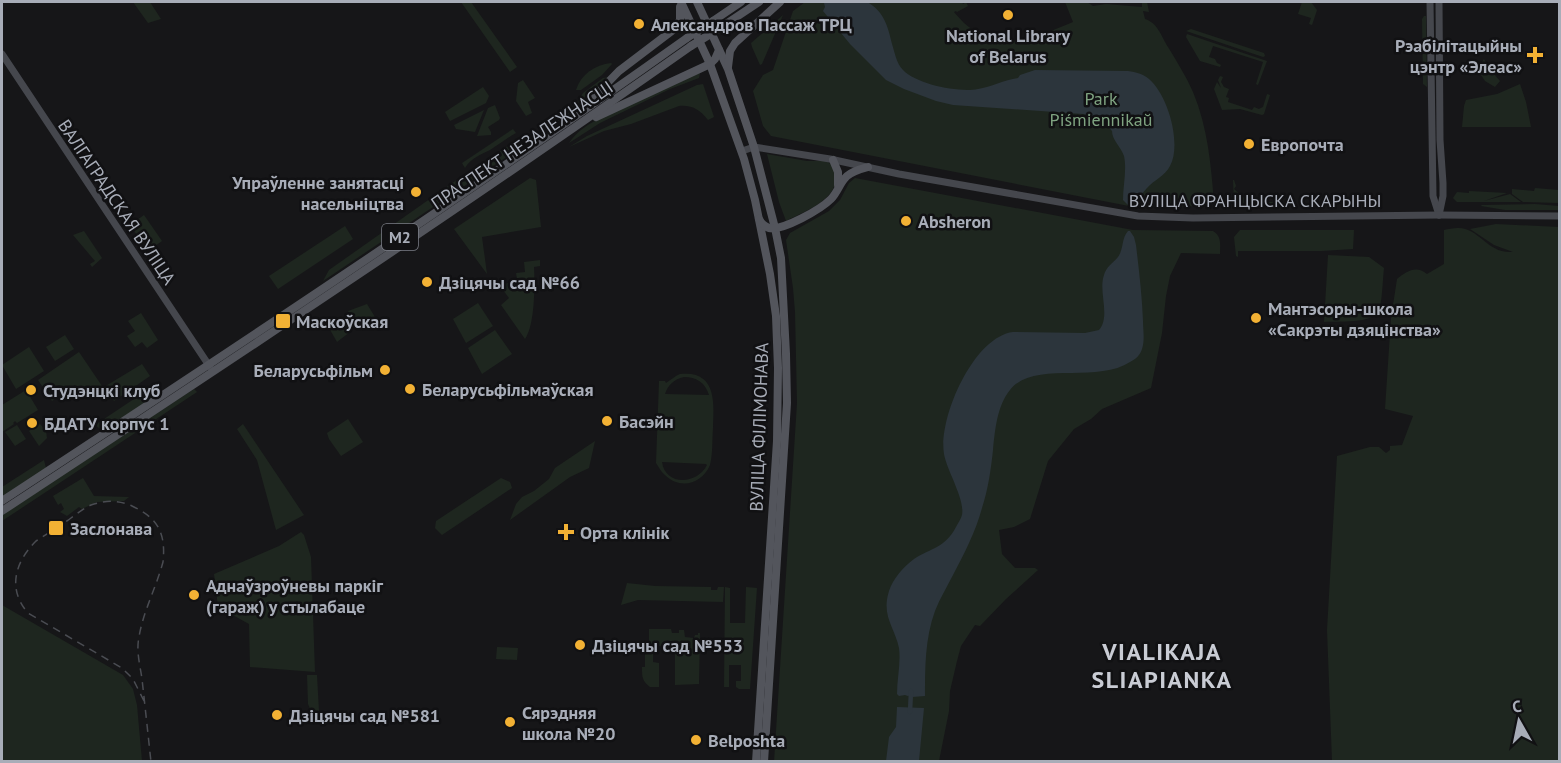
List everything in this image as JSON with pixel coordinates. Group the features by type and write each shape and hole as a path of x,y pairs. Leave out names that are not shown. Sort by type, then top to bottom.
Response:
{"main road":[{"name":"ВУЛІЦА ФІЛІМОНАВА","path":"680,2 710,64 748,172 773,291 783,368"},
{"path":"575,117 619,71 676,27 681,16 680,2"},
{"path":"716,19 733,2"},
{"name":"ПРАСПЕКТ НЕЗАЛЕЖНАСЦІ","path":"2,511 741,2"},
{"name":"ПРАСПЕКТ НЕЗАЛЕЖНАСЦІ","path":"2,501 211,369 573,129 691,46 759,2"},
{"path":"728,69 730,51 735,43 780,2"},
{"path":"1430,2 1433,196 1439,215"},
{"path":"1439,2 1440,140 1443,196 1439,215"},
{"name":"ВУЛІЦА ФІЛІМОНАВА","path":"698,3 728,69 754,147 781,258 785,441 772,574 762,730 756,762"},
{"path":"573,129 710,64 716,59 719,50"},
{"name":"ВАЛГАГРАДСКАЯ ВУЛІЦА","path":"2,54 211,369"},
{"name":"ВУЛІЦА ФРАНЦЫСКА СКАРЫНЫ","path":"742,151 754,147 1138,216 1193,218 1560,216"},
{"path":"833,160 838,172 838,189"},
{"path":"758,217 765,226 775,228 787,225 831,199 849,174 868,167"},
{"name":"ВУЛІЦА ФІЛІМОНАВА","path":"762,730 764,762"}],"green space":[{"path":"133,2 150,2 161,19 148,23"},
{"path":"461,2 471,2 517,67 510,72"},
{"name":"Park Piśmiennikaŭ","path":"805,2 962,2 963,4 966,2 968,6 954,12 966,25 988,38 1013,42 1036,37 1073,22 1065,2 1087,2 1093,6 1106,4 1142,7 1142,2 1147,2 1149,12 1143,11 1145,19 1159,30 1187,80 1198,106 1208,147 1214,203 1210,206 1134,207 771,136 763,126 753,91 763,75 773,70 793,11"},
{"path":"1302,2 1311,2 1317,10 1312,25 1309,24 1311,18 1298,14"},
{"path":"783,15 762,64 760,65 751,43"},
{"path":"1426,16 1427,87 1423,84 1422,19"},
{"path":"1191,29 1264,53 1265,56 1186,31"},
{"path":"1187,34 1267,61 1258,85 1256,84 1263,62 1213,46 1209,57 1215,59 1221,65 1220,67 1200,61 1186,37"},
{"path":"1484,59 1500,81 1495,87 1485,81 1477,69"},
{"path":"611,63 602,75 581,90 576,90 581,79 589,71"},
{"path":"700,73 699,78 670,89 600,123 569,143 584,128 604,116"},
{"path":"1220,76 1223,77 1221,82 1224,87 1229,89 1226,97 1229,98 1228,102 1252,110 1254,107 1259,109 1263,107 1267,94 1270,95 1264,114 1240,109 1222,110 1214,89 1217,82 1221,88 1218,80"},
{"path":"609,77 580,107 549,126 572,110 583,93 603,78"},
{"path":"523,80 535,98 528,102 532,113 526,116 516,101 518,83"},
{"path":"703,84 714,117 708,120 696,109 679,106 631,124 604,131 569,147 587,136"},
{"path":"1520,84 1531,127 1462,127 1466,100 1497,94"},
{"path":"483,87 489,96 486,103 450,121 445,112"},
{"path":"495,105 500,118 488,127 491,135 477,136 488,108"},
{"path":"484,110 475,132 456,129 454,125"},
{"path":"513,129 516,133 473,159 465,168 462,163"},
{"path":"515,141 517,143 513,146 514,152 488,168 487,165 492,157"},
{"path":"767,154 807,161 827,161 835,168 833,190 815,206 786,221"},
{"path":"468,172 479,172 479,176 323,281 329,270"},
{"path":"530,178 536,180 541,227 482,237 487,274 454,229"},
{"path":"855,178 1133,230 1213,231 1219,238 1220,254 1181,253 1170,276 1151,388 1102,409 1074,429 1048,461 1030,519 1014,527 999,530 1002,554 1015,568 1038,570 980,626 975,625 961,646 950,691 949,711 939,761 774,762 797,403 795,312 786,240 790,233 829,211 840,200 849,183"},
{"path":"1233,180 1236,186 1234,189 1249,202 1250,200 1295,202 1297,205 1239,206 1234,202"},
{"path":"1535,188 1559,190 1559,203 1523,202 1512,194 1512,189 1534,191"},
{"path":"1469,191 1507,193 1484,201 1510,194 1521,202 1457,202 1453,198 1457,192 1469,193"},
{"path":"1482,205 1559,206 1559,210 1505,210 1481,206"},
{"path":"144,215 162,241 148,251 130,225"},
{"path":"1496,224 1559,227 1559,761 1332,761 1327,630 1337,456 1370,447 1379,447 1386,453 1390,450 1390,446 1402,445 1413,416 1385,409 1391,318 1397,279 1412,270 1423,271 1427,274 1444,264 1444,230 1466,229 1497,249 1513,252 1494,245 1470,229"},
{"path":"345,226 353,239 278,289 269,276"},
{"path":"1240,230 1354,230 1353,249 1238,251 1238,257 1234,237"},
{"path":"84,231 102,258 92,267 90,264 95,261 73,235"},
{"path":"1328,255 1369,257 1384,268 1380,308 1375,315 1362,320 1324,322"},
{"path":"540,260 540,266 534,267 533,315 525,339 501,305 509,298 500,286 517,279 516,273 525,272 524,262"},
{"path":"478,303 493,326 466,343 453,319"},
{"path":"367,304 375,317 358,327 348,311"},
{"path":"141,313 158,340 147,348 142,342 135,347 127,336 135,331 128,321"},
{"path":"340,317 350,332 337,342 329,328"},
{"path":"495,330 512,354 482,374 468,348"},
{"path":"65,335 74,349 55,361 46,347"},
{"path":"29,347 44,371 16,389 2,365"},
{"path":"79,352 102,386 84,398 75,385 52,401 38,380"},
{"path":"142,364 150,376 114,401 104,387"},
{"path":"692,374 701,377 711,390 713,399 710,465 702,477 690,483 671,480 656,463 659,381 666,383 676,376","holes":["684,377 700,381 709,395 665,394 672,383","662,462 706,464 707,465 696,476 682,480 669,475 664,470"]},
{"path":"149,389 154,397 103,431 95,425"},
{"path":"194,389 197,392 2,521 2,515"},
{"path":"26,390 38,410 17,423 15,421 2,432 2,405"},
{"path":"348,419 363,442 341,456 327,433"},
{"path":"40,424 46,431 47,438 39,446 29,431"},
{"path":"243,424 304,515 276,530 257,460 237,429"},
{"path":"17,425 26,439 15,446 5,432"},
{"path":"595,441 589,468 570,477 510,520 516,504 522,497 549,479 555,468"},
{"path":"44,460 46,468 2,497 2,487"},
{"path":"83,478 94,496 129,497 124,501 97,502 82,509 79,507 67,516 60,512 64,509 61,503 58,505 53,496"},
{"path":"501,478 510,482 512,488 442,535 435,528 436,521"},
{"path":"301,532 311,557 315,672 250,667 249,624 218,607 214,574 279,546"},
{"path":"627,583 711,587 711,590 724,587 723,602 638,600 621,605"},
{"path":"725,587 730,588 730,623 745,623 746,587 757,588 750,689 736,687 736,681 741,681 741,665 729,665 729,687 724,687"},
{"path":"2,605 123,675 133,689 137,705 142,761 2,761"},
{"path":"649,629 671,629 672,633 684,630 685,637 694,638 700,633 699,684 675,685 675,643 653,646 653,662 659,663 659,687 650,687 645,683 642,667 645,667 645,649 649,646"},
{"path":"497,647 518,648 517,660 496,659"},
{"path":"307,675 317,675 319,711 311,711 308,704"}],"shaded area":[{"path":"826,2 867,2 873,6 884,20 896,58 903,70 909,75 938,86 960,90 978,89 1018,78 1020,75 1035,70 1128,71 1142,75 1156,86 1171,120 1174,145 1170,166 1145,190 1136,203 1128,205 1123,200 1124,156 1112,131 1103,122 1083,114 953,105 904,89 886,80 850,44 823,11"},
{"path":"1128,231 1134,237 1136,245 1144,335 1141,351 1134,360 1116,368 1034,376 1020,381 1010,390 997,418 989,479 979,517 932,621 926,653 925,696 899,696 897,694 899,648 888,615 887,600 889,591 902,569 947,539 962,516 961,501 944,454 947,421 961,382 984,348 998,337 1013,332 1085,333 1099,330 1104,318 1102,289 1104,275 1120,254 1124,237"},
{"path":"897,707 924,708 919,761 886,761 889,737 896,727"}],"waterway":[{"path":"910,712 911,691"}],"railway":[{"path":"144,701 133,679 122,668 28,613 17,595 16,576 29,549 36,541 83,509 96,503 117,502 141,511 154,521 163,543 163,562 143,618 138,642 151,762"}],"place":[{"name":"National Library of Belarus","path":"1008,15"},
{"name":"Александров Пассаж ТРЦ","path":"639,24"},
{"name":"Рэабілітацыйны цэнтр «Элеас»","path":"1535,55"},
{"name":"Европочта","path":"1249,144"},
{"name":"Упраўленне занятасці насельніцтва","path":"416,192"},
{"name":"Absheron","path":"906,221"},
{"name":"Дзіцячы сад №66","path":"427,282"},
{"name":"Мантэсоры-школа «Сакрэты дзяцінства»","path":"1256,318"},
{"name":"Маскоўская","path":"283,321"},
{"name":"Беларусьфільм","path":"385,370"},
{"name":"Беларусьфільмаўская","path":"410,389"},
{"name":"Студэнцкі клуб","path":"31,390"},
{"name":"Басэйн","path":"607,421"},
{"name":"БДАТУ корпус 1","path":"32,423"},
{"name":"Заслонава","path":"56,528"},
{"name":"Орта клінік","path":"566,532"},
{"name":"Аднаўзроўневы паркіг (гараж) у стылабаце","path":"194,595"},
{"name":"Дзіцячы сад №553","path":"580,645"},
{"name":"Дзіцячы сад №581","path":"277,715"},
{"name":"Сярэдняя школа №20","path":"510,722"},
{"name":"Belposhta","path":"696,740"}],"district":[{"name":"VIALIKAJA SLIAPIANKA","path":"1162,665"}]}
